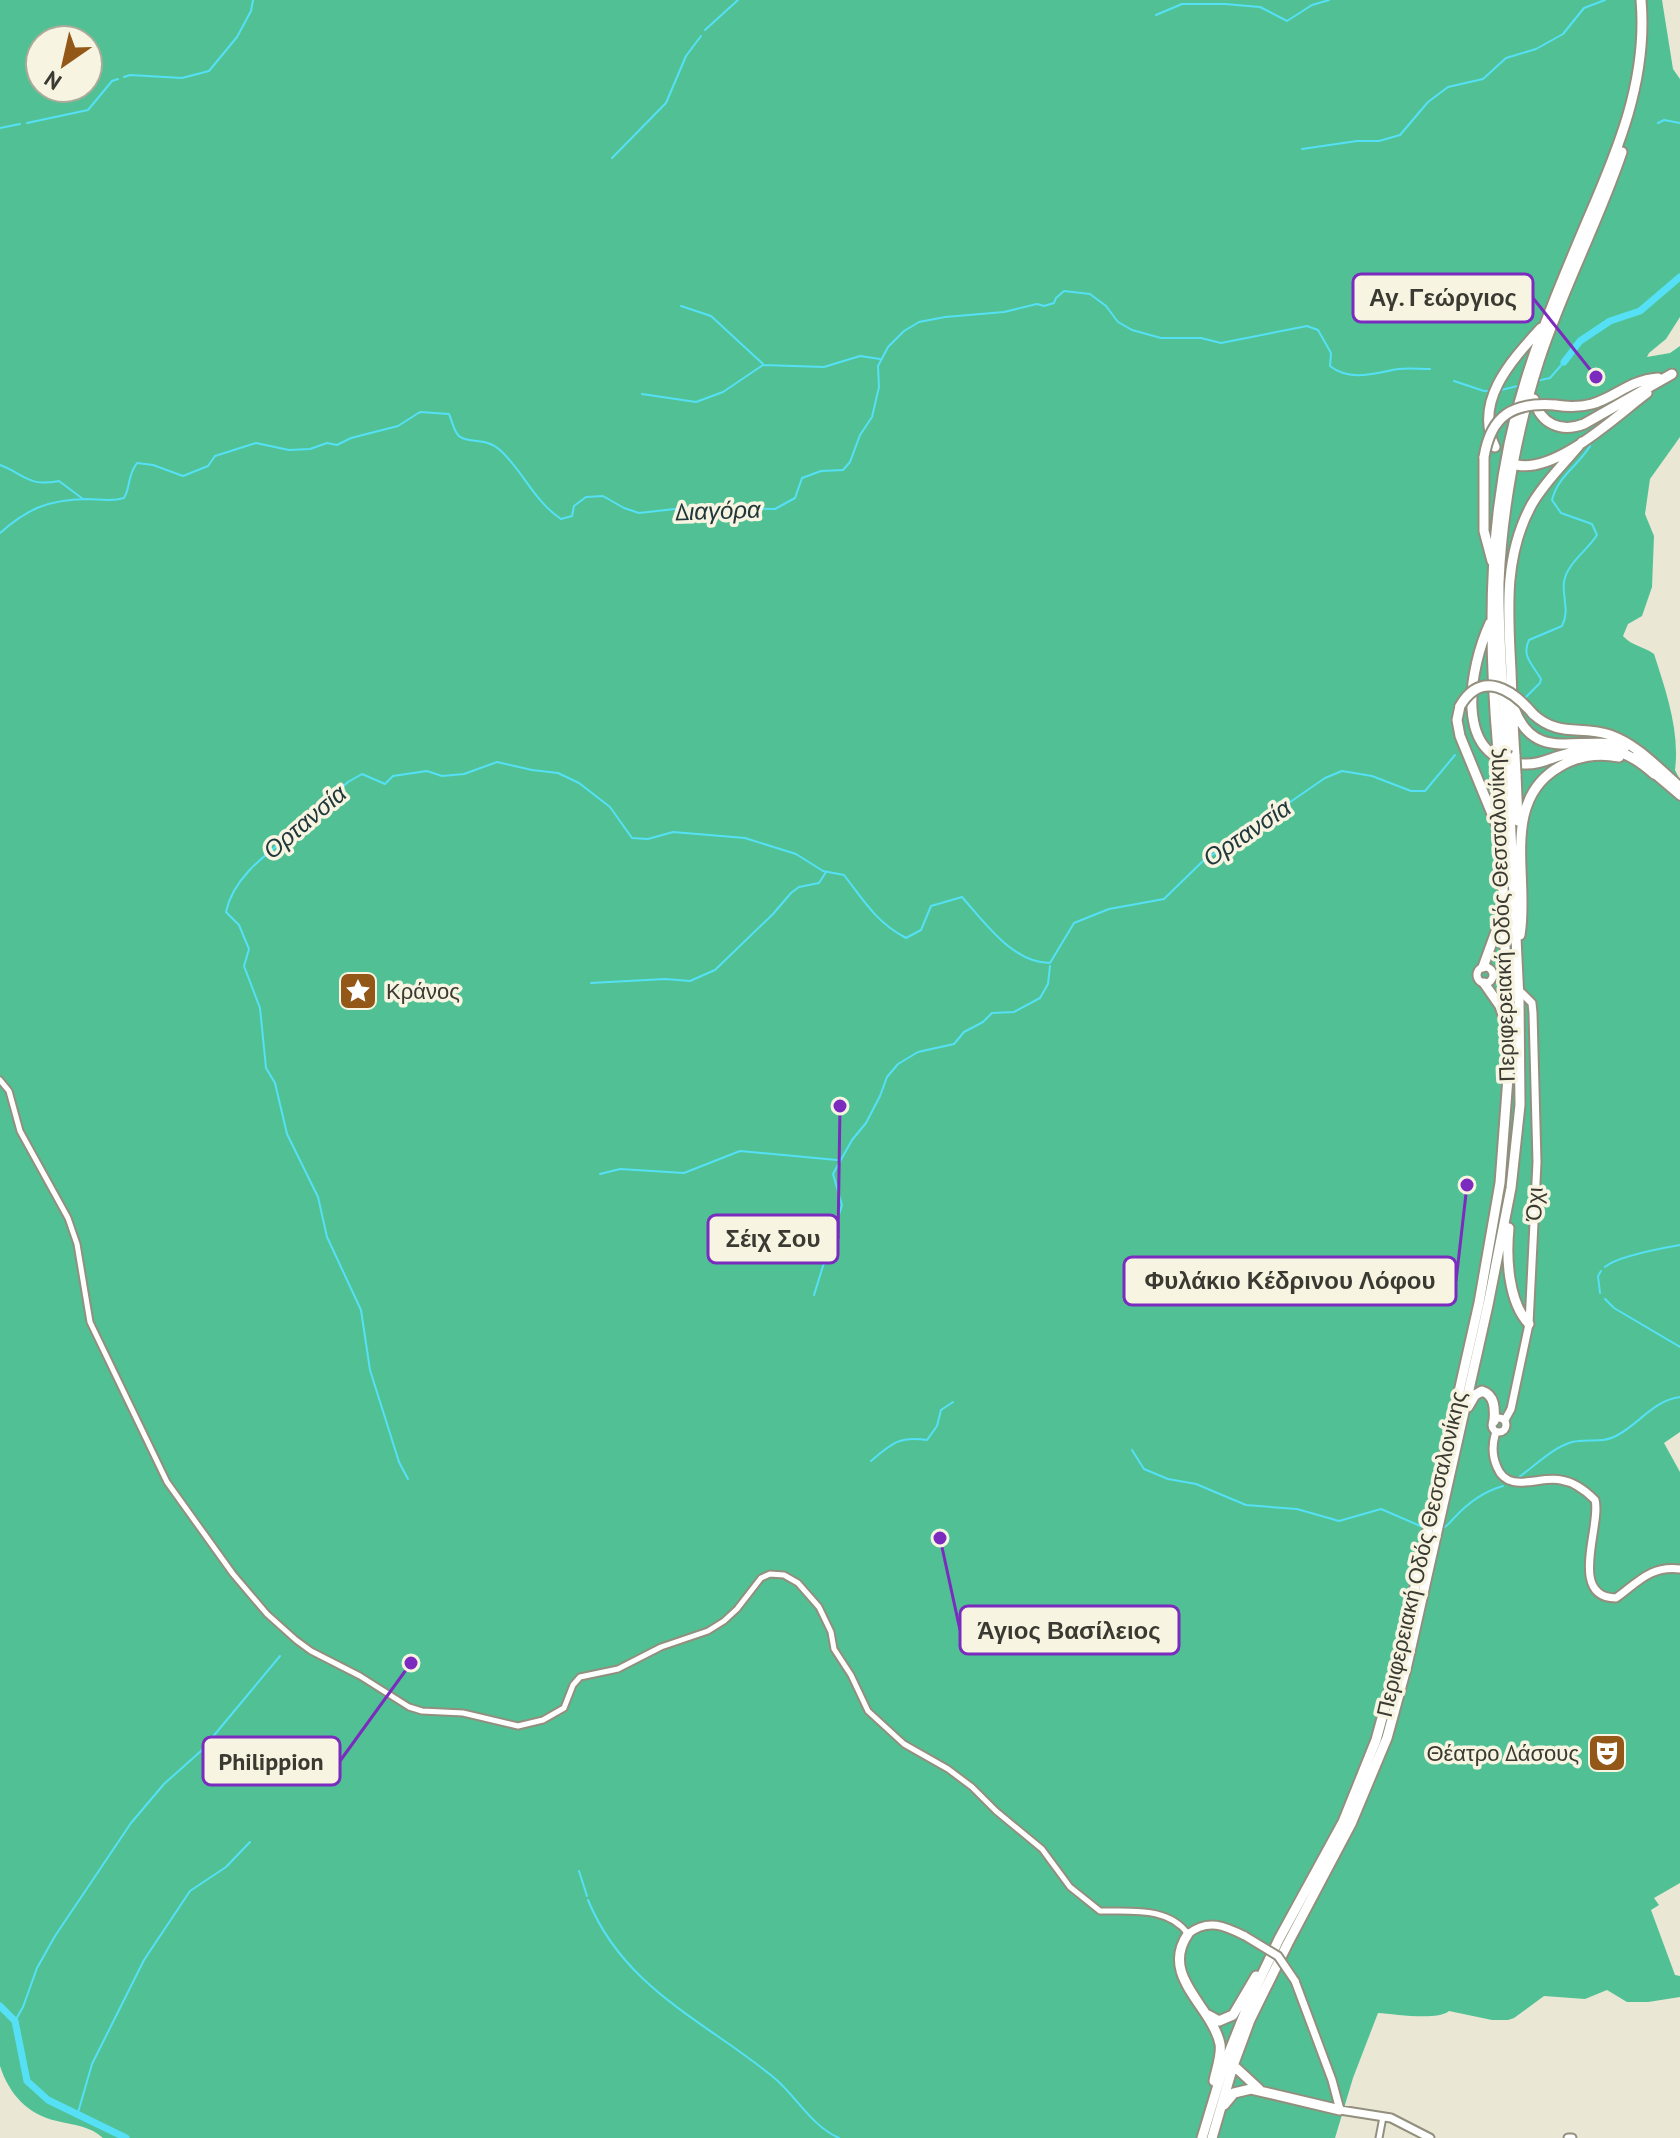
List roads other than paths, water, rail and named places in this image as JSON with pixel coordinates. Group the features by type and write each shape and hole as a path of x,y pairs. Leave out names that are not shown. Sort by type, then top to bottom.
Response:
{"highway":[{"name":"Περιφερειακή Οδός Θεσσαλονίκης","path":"1533,377 1616,171 1640,97 1646,55 1644,0"},
{"name":"Περιφερειακή Οδός Θεσσαλονίκης","path":"1506,753 1493,696 1493,563 1501,488 1546,323 1626,126 1640,67 1644,0"},
{"path":"1495,447 1489,425 1492,396 1519,353 1546,323"},
{"path":"1529,392 1542,416 1556,426 1567,428 1584,424 1676,372"},
{"path":"1517,465 1529,467 1544,464 1582,442 1676,372"},
{"path":"1493,563 1484,531 1484,457 1491,432 1507,413 1527,405 1591,406 1636,384 1662,379"},
{"name":"Περιφερειακή Οδός Θεσσαλονίκης","path":"1437,1508 1488,1305 1516,1150 1521,1044 1499,622 1501,546 1529,392"},
{"path":"1508,586 1518,535 1532,504 1582,442"},
{"path":"1505,531 1512,701 1506,753 1521,840"},
{"path":"1492,619 1479,651 1471,704 1475,728 1488,748 1506,760 1523,764 1539,763 1584,749 1608,749 1633,757 1680,787"},
{"path":"1502,838 1460,736 1457,720 1460,706 1477,689 1498,687 1517,696 1533,714 1555,728 1597,731 1614,736 1638,750 1655,770"},
{"path":"1512,701 1522,725 1541,741 1559,745 1591,742 1616,744 1632,749 1655,770"},
{"path":"1517,948 1523,901 1523,812 1528,798 1542,780 1563,764 1584,757 1615,756 1655,770"},
{"name":"Περιφερειακή Οδός Θεσσαλονίκης","path":"1212,2136 1233,2065 1269,1978 1351,1824 1375,1771 1395,1711 1497,1206 1508,1091 1502,838 1508,772"},
{"path":"1483,967 1504,908"},
{"path":"1494,981 1507,1029"},
{"path":"1516,1150 1518,1167 1508,1256 1518,1308 1529,1324"},
{"path":"1460,1424 1473,1397 1482,1391 1492,1399 1499,1425"},
{"name":"Περιφερειακή Οδός Θεσσαλονίκης","path":"1202,2138 1234,2039 1271,1954 1343,1822 1366,1768 1391,1689 1429,1543"},
{"path":"1188,1934 1181,1949 1181,1973 1220,2044 1214,2098"},
{"path":"1199,2006 1215,2020 1230,2018 1271,1954"},
{"path":"1233,2065 1261,2091"},
{"path":"1212,2136 1222,2108 1231,2095 1248,2089 1340,2110"}],"main road":[{"path":"1655,770 1680,796"},
{"path":"1483,967 1489,967 1494,981 1478,980 1477,974 1483,967"},
{"name":"Όχι","path":"1522,993 1532,1003 1533,1013 1537,1162 1529,1324 1511,1409 1499,1425 1492,1443 1498,1471 1506,1479 1519,1483 1561,1480 1595,1500 1589,1571 1594,1586 1603,1595 1617,1597 1652,1571 1680,1569"},
{"path":"1188,1934 1196,1927 1210,1924 1224,1926 1278,1956 1295,1981 1340,2110 1383,2116 1430,2138"}],"street":[{"path":"0,1080 9,1091 20,1131 68,1218 77,1244 90,1322 167,1482 233,1574 267,1614 311,1651 360,1676 409,1707 422,1711 463,1713 518,1726 543,1720 564,1708 573,1685 580,1677 618,1669 661,1647 708,1631 731,1615 761,1578 770,1574 784,1575 798,1583 819,1607 834,1649 851,1675 865,1706 894,1736 972,1787 1042,1849 1065,1882 1094,1908 1158,1914 1175,1921 1188,1934"},
{"path":"1379,2138 1383,2116"}],"waterway":[{"path":"124,77 182,78 209,71 237,37 251,11 253,0"},
{"path":"705,30 738,0"},
{"path":"1156,15 1182,4 1225,4 1260,7 1287,21 1312,5 1329,0"},
{"path":"1302,149 1379,141 1400,135 1428,102 1448,87 1483,79 1506,58 1536,49 1563,34 1584,8 1605,0"},
{"path":"612,158 666,103 686,56 701,36"},
{"path":"27,123 88,110 112,81 118,79"},
{"path":"1658,123 1664,120 1680,123"},
{"path":"0,128 20,124"},
{"path":"1564,362 1580,341 1610,321 1640,311 1680,277"},
{"name":"Διαγόρα","path":"0,533 20,517 50,504 124,498 137,463 153,465 183,476 208,466 215,456 256,443 289,450 310,449 327,443 337,445 351,438 398,426 420,412 449,414 459,436 495,446 543,504 561,519 572,516 574,506 586,497 603,496 639,513 693,507 775,509 795,498 802,478 821,471 843,470 850,462 860,435 872,417 879,387 878,366 888,347 904,331 919,322 945,317 1004,312 1037,304 1044,306 1054,303 1064,291 1090,294 1106,306 1118,322 1132,330 1161,338 1201,338 1221,343 1307,326 1318,330 1331,353 1330,366 1346,374 1430,369"},
{"path":"681,306 711,316 763,364"},
{"path":"642,394 696,402 723,392 763,365 824,367 860,356 880,359"},
{"path":"1536,381 1550,378 1564,362"},
{"path":"1454,381 1491,391"},
{"path":"1501,390 1522,385"},
{"name":"Ορτανσία","path":"1523,700 1541,679 1527,656 1529,640 1562,626 1566,575 1597,535 1592,524 1561,513 1552,500 1563,478 1590,446"},
{"path":"0,465 34,481 59,481 83,499"},
{"name":"Ορτανσία","path":"408,1479 399,1462 370,1370 361,1310 327,1237 318,1197 287,1134 275,1083 266,1068 260,1008 244,966 249,949 239,925 226,912 231,897 249,870 348,782 362,774 385,784 393,776 427,771 442,776 464,774 497,762 558,773 579,783 610,807 632,838 648,839 673,832 745,838 796,854 823,871 844,875 878,918 906,938 921,930 931,906 962,897 1012,949 1037,961 1050,963 1074,923 1109,909 1164,899 1206,858 1251,834 1325,778 1342,771 1372,776 1411,791 1425,791 1455,755"},
{"name":"Ορτανσία","path":"591,983 665,979 690,981 715,970 791,893 799,887 819,883 826,872"},
{"name":"Ορτανσία","path":"814,1295 842,1205 833,1174 852,1140 866,1123 887,1077 898,1064 918,1052 954,1044 964,1032 992,1013 1014,1012 1040,998 1048,984 1050,966"},
{"name":"Ορτανσία","path":"600,1174 620,1169 684,1173 740,1151 837,1160"},
{"path":"1605,1267 1629,1256 1680,1245"},
{"path":"1600,1293 1598,1276 1601,1271"},
{"path":"1605,1299 1614,1308 1680,1347"},
{"path":"1519,1477 1565,1445 1610,1438 1662,1403 1680,1397"},
{"path":"871,1461 897,1442 927,1440 937,1426 941,1410 953,1402"},
{"path":"1132,1450 1144,1469 1168,1479 1196,1484 1246,1505 1297,1509 1339,1521 1381,1509 1425,1528"},
{"path":"1439,1530 1477,1499 1503,1486"},
{"path":"15,2021 37,1968 55,1936 131,1823 164,1784 201,1751 280,1656"},
{"path":"77,2116 92,2064 144,1960 190,1891 226,1867 250,1842"},
{"path":"579,1871 587,1896"},
{"path":"588,1900 603,1931 644,1980 772,2076 811,2118 839,2138"},
{"path":"0,2006 15,2021 27,2081 48,2100 126,2138"}],"place":[{"name":"Αγ. Γεώργιος","path":"1596,377"},
{"name":"Κράνος","path":"358,991"},
{"name":"Σέιχ Σου","path":"840,1106"},
{"name":"Φυλάκιο Κέδρινου Λόφου","path":"1467,1185"},
{"name":"Άγιος Βασίλειος","path":"940,1538"},
{"name":"Philippion","path":"411,1663"},
{"name":"Θέατρο Δάσους","path":"1607,1753"}]}
